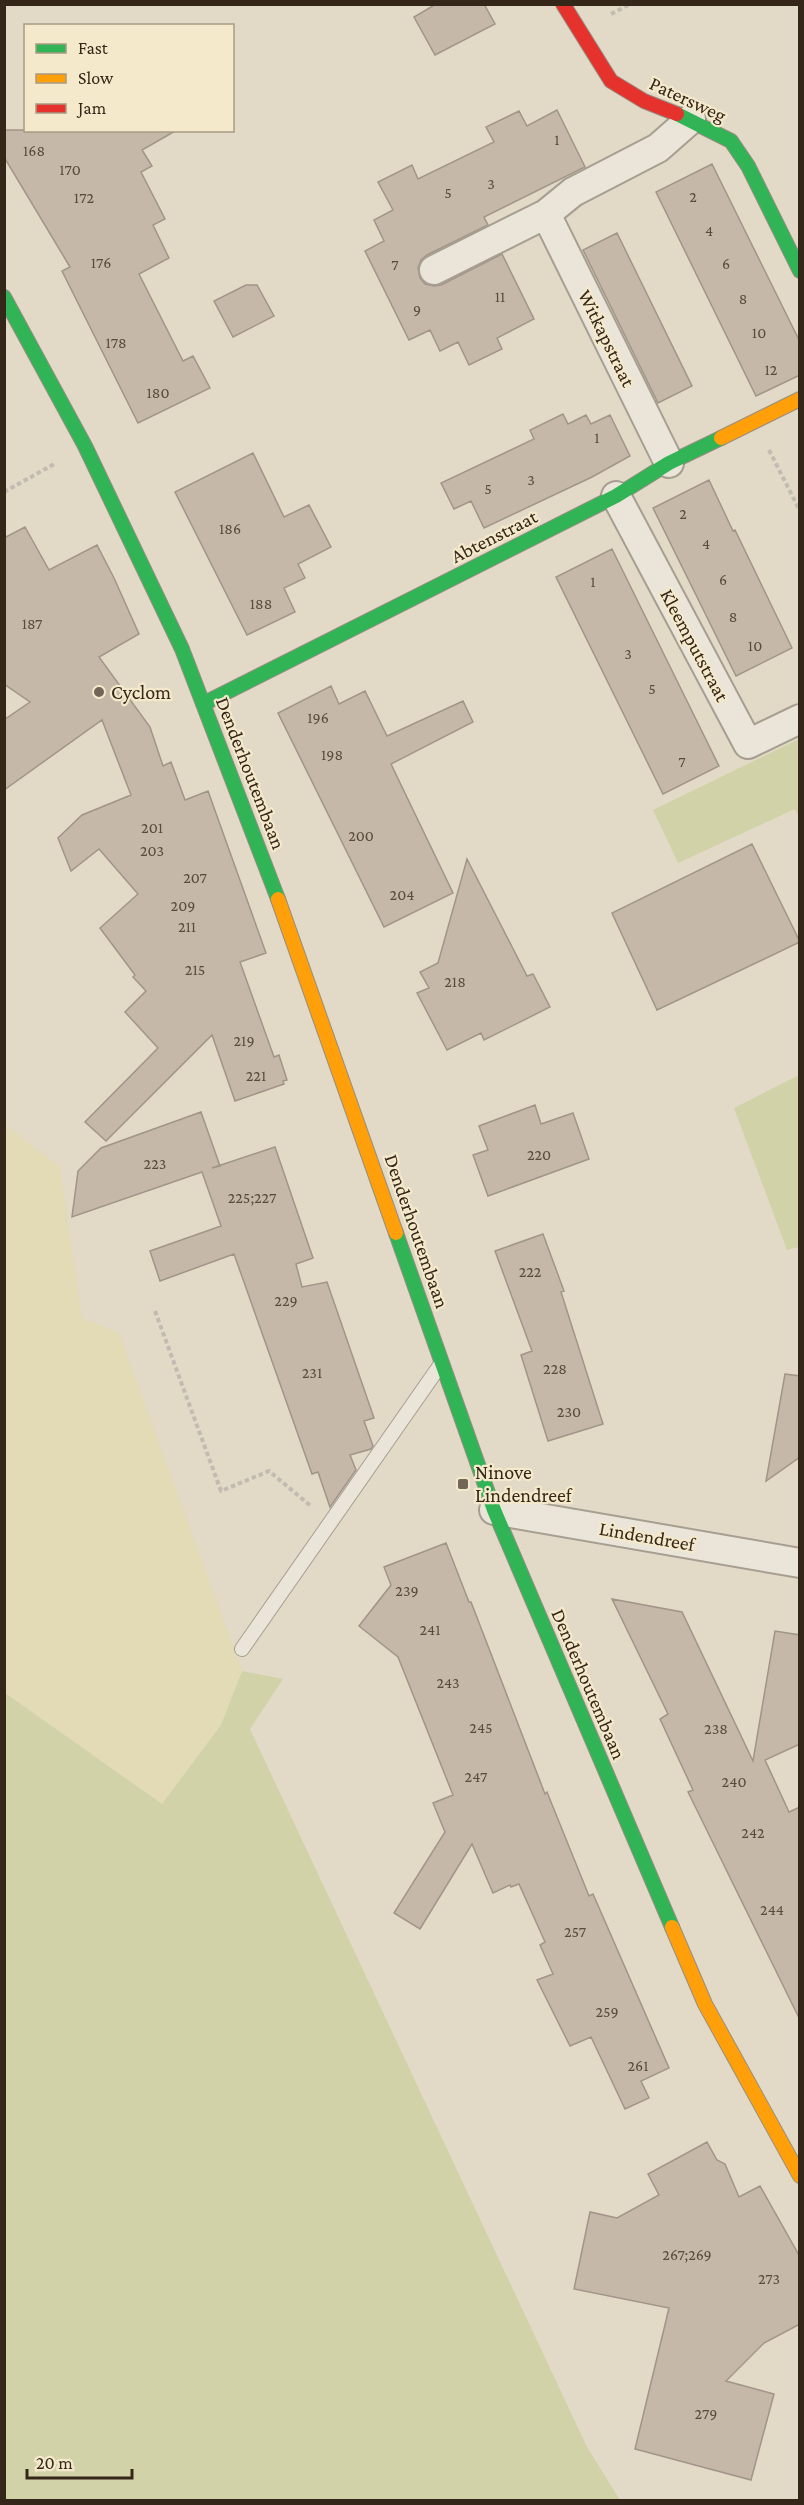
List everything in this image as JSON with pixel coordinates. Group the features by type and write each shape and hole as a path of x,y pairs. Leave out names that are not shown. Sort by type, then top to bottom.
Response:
{"street":[{"name":"Patersweg","path":"563,4 610,81 644,101 691,119 731,141 748,166 800,271"},
{"path":"434,270 546,214 573,192 658,148 691,119"},
{"name":"Witkapstraat","path":"546,214 669,463"},
{"name":"Denderhoutembaan","path":"4,297 85,446 182,649 264,858 494,1510 705,2004 800,2176"},
{"name":"Abtenstraat","path":"203,704 616,496 669,463 800,399"},
{"name":"Kleemputstraat","path":"616,496 748,744 800,719"},
{"name":"Lindendreef","path":"494,1510 800,1563"}],"lane":[{"path":"242,1649 332,1523 442,1362"}],"path":[{"path":"756,421 800,511"},
{"path":"4,492 85,446"},
{"path":"155,1311 221,1491 269,1471 332,1523"}],"shaded area":[{"path":"4,1124 60,1167 82,1318 119,1333 242,1671 221,1725 162,1804 5,1693"}],"green space":[{"path":"799,739 799,817 795,809 678,863 653,810"},
{"path":"799,1075 799,1247 787,1250 734,1108"},
{"path":"242,1671 283,1679 250,1729 587,2447 620,2500 5,2500 5,1693 162,1804 221,1725"}],"building":[{"path":"436,4 484,4 495,24 435,55 414,17"},
{"path":"557,110 585,167 484,217 488,225 427,255 421,260 418,268 420,278 425,284 441,285 502,254 534,319 497,338 502,349 469,365 458,342 440,351 430,330 409,340 365,251 384,241 374,220 393,210 378,182 412,165 418,179 494,142 486,127 519,111 527,126"},
{"path":"4,130 174,132 142,150 152,166 141,172 165,219 153,225 169,258 139,274 183,361 193,356 210,388 138,423 62,271 70,267 4,157"},
{"path":"712,164 800,342 800,375 756,396 656,192"},
{"path":"617,233 692,386 658,403 583,250"},
{"path":"246,285 257,285 274,316 233,337 214,301"},
{"path":"563,414 568,424 586,415 591,424 610,415 630,456 592,477 484,528 471,501 454,509 441,483 534,439 530,430"},
{"path":"253,453 284,517 309,505 331,547 298,564 305,578 284,588 295,612 247,635 175,492"},
{"path":"709,480 792,648 736,676 653,508"},
{"path":"25,527 49,570 97,545 114,578 139,634 99,657 150,727 163,766 171,762 185,800 208,791 266,953 240,962 274,1057 279,1055 287,1080 283,1081 284,1084 235,1101 212,1035 106,1141 85,1122 158,1048 125,1012 146,991 133,977 135,975 100,928 138,894 99,849 71,871 58,838 82,815 131,795 102,720 4,790 4,720 30,702 4,684 4,538"},
{"path":"612,549 719,766 663,794 556,577"},
{"path":"331,686 339,704 365,691 387,736 463,701 473,722 391,764 453,893 384,927 278,713"},
{"path":"752,844 800,942 657,1010 612,913"},
{"path":"467,859 527,976 533,974 550,1007 484,1040 481,1033 447,1050 417,993 429,988 420,972 438,963"},
{"path":"535,1105 541,1124 573,1113 589,1159 488,1196 473,1155 488,1150 479,1126"},
{"path":"201,1112 220,1165 275,1147 313,1258 296,1264 302,1287 327,1282 374,1418 364,1421 373,1446 371,1449 350,1455 356,1470 330,1507 318,1472 312,1474 234,1254 160,1281 150,1251 221,1226 202,1172 72,1217 78,1171 101,1148"},
{"path":"543,1234 564,1291 561,1292 603,1424 548,1441 521,1355 532,1351 495,1251"},
{"path":"785,1374 800,1376 800,1457 766,1481"},
{"path":"446,1543 545,1794 547,1792 589,1896 593,1894 669,2068 641,2081 649,2098 625,2109 591,2037 570,2046 537,1980 553,1974 540,1945 545,1942 519,1884 511,1887 510,1885 493,1893 472,1844 420,1929 394,1913 445,1832 433,1803 453,1795 398,1657 359,1626 391,1585 384,1567"},
{"path":"612,1599 682,1612 753,1761 775,1631 800,1635 800,1744 765,1760 789,1812 800,1807 800,2020 688,1792 693,1790 660,1719 668,1714"},
{"path":"707,2142 717,2160 725,2164 739,2197 760,2186 800,2257 800,2324 764,2343 726,2381 774,2394 751,2480 635,2449 669,2308 574,2289 590,2212 617,2218 659,2195 648,2174"}],"traffic: fast":[{"path":"677,114 731,141 748,166 800,271"},
{"path":"4,297 85,446 182,649 278,899"},
{"path":"203,704 616,496 669,463 721,438"},
{"path":"396,1233 494,1510 672,1927"}],"traffic: slow":[{"path":"721,438 800,399"},
{"path":"278,899 396,1233"},
{"path":"672,1927 705,2004 800,2176"}],"traffic: jam":[{"path":"563,4 611,81 644,101 677,114"}],"place":[{"name":"Cyclom","path":"99,692"},
{"name":"Ninove Lindendreef","path":"463,1484"}]}
